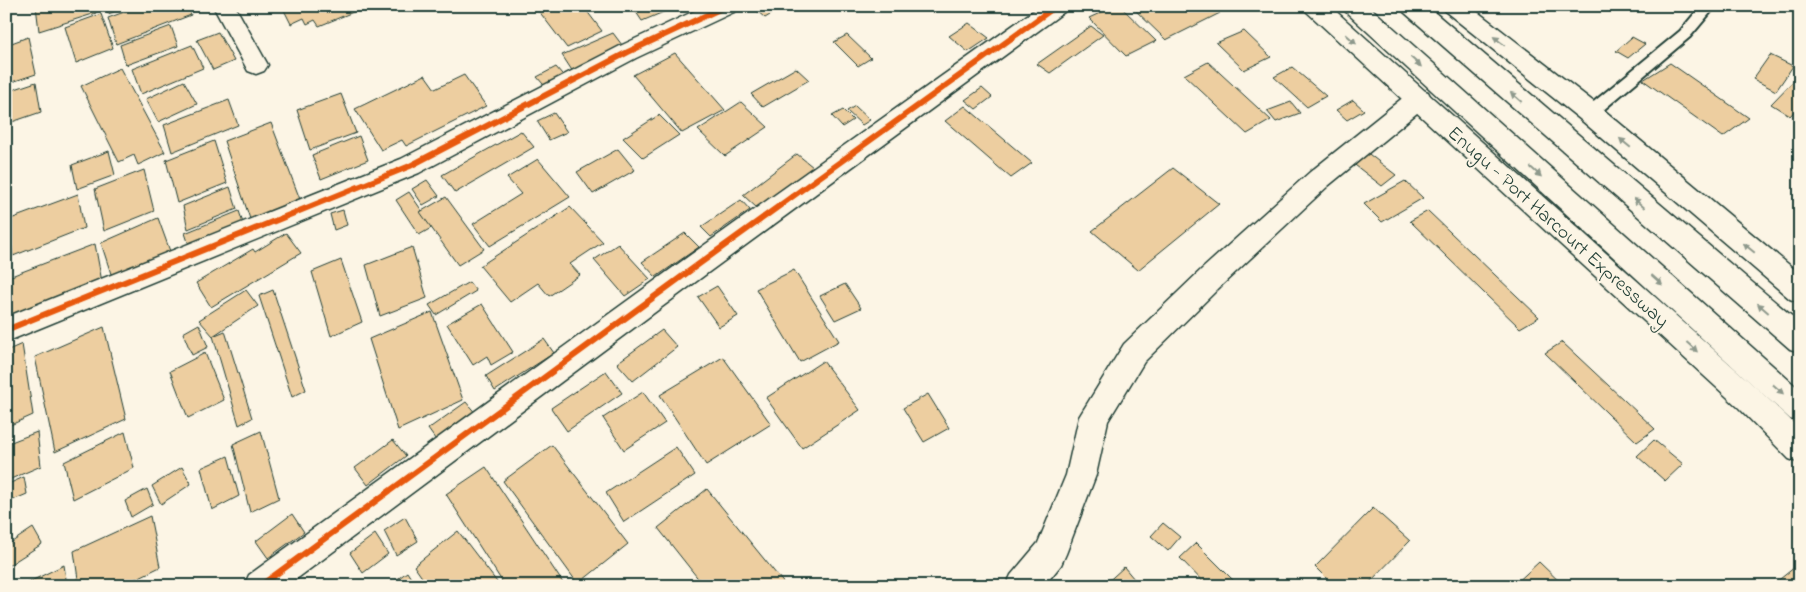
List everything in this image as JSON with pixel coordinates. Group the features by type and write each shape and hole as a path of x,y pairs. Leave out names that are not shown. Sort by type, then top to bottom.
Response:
{"main road":[{"path":"224,6 256,65"},
{"path":"6,330 410,166 628,52 726,6"},
{"path":"260,586 707,258 1056,6"},
{"name":"Enugu - Port Harcourt Expressway","path":"1315,6 1419,98 1749,399 1800,449"},
{"name":"Enugu - Port Harcourt Expressway","path":"1354,6 1800,409"},
{"path":"1412,6 1800,340"},
{"path":"1454,6 1590,113 1800,291"},
{"path":"1022,586 1050,554 1081,475 1094,417 1134,353 1212,277 1319,179 1419,98"}],"lane":[{"path":"1590,113 1685,34 1709,6"}],"building":[{"path":"36,6 95,6 96,13 39,31"},
{"path":"106,6 124,6 124,8 108,14"},
{"path":"140,6 188,6 191,15 116,44 108,18"},
{"path":"293,6 356,6 358,10 319,26 315,20 307,24 304,18 291,24 284,10"},
{"path":"535,6 583,6 602,31 567,48"},
{"path":"632,6 678,6 642,21"},
{"path":"762,6 785,6 765,18 756,10"},
{"path":"1115,6 1120,6 1156,41 1126,56 1089,18"},
{"path":"1212,6 1220,13 1166,40 1132,7"},
{"path":"101,14 113,48 76,63 65,27"},
{"path":"969,23 989,38 968,52 949,36"},
{"path":"171,26 178,46 126,65 120,45"},
{"path":"1091,26 1103,35 1050,73 1037,64"},
{"path":"1244,31 1271,57 1244,70 1216,43"},
{"path":"218,32 234,61 213,70 197,40"},
{"path":"613,33 625,49 573,72 562,55"},
{"path":"847,35 871,58 858,66 834,42"},
{"path":"28,37 36,74 6,84 6,45"},
{"path":"1632,37 1645,44 1628,58 1616,51"},
{"path":"192,45 203,68 141,94 132,69"},
{"path":"675,53 725,110 682,133 633,75"},
{"path":"1770,55 1793,66 1776,91 1753,79"},
{"path":"1208,62 1271,120 1247,134 1184,75"},
{"path":"1670,63 1749,118 1723,137 1643,80"},
{"path":"556,67 568,81 549,91 537,77"},
{"path":"1292,67 1326,96 1307,107 1274,77"},
{"path":"120,68 165,152 138,165 134,155 119,162 81,86"},
{"path":"796,68 809,80 763,107 751,94"},
{"path":"1800,74 1800,105 1790,116 1771,104"},
{"path":"425,75 435,89 464,75 486,106 406,146 402,140 381,150 355,109"},
{"path":"184,81 197,104 158,122 146,99"},
{"path":"36,82 41,112 6,124 6,92"},
{"path":"982,88 992,97 976,109 965,100"},
{"path":"341,94 356,133 310,150 297,110"},
{"path":"229,100 238,125 172,152 164,125"},
{"path":"1353,100 1364,110 1347,120 1336,110"},
{"path":"741,102 768,127 725,156 698,130"},
{"path":"1291,102 1300,113 1276,122 1267,111"},
{"path":"855,106 870,120 862,125 847,111"},
{"path":"965,106 1032,163 1011,178 945,121"},
{"path":"843,110 853,120 842,127 832,116"},
{"path":"554,113 567,132 549,140 537,121"},
{"path":"659,115 679,135 643,158 623,138"},
{"path":"271,123 301,202 251,222 224,141"},
{"path":"521,131 534,147 455,193 442,175"},
{"path":"359,136 368,160 321,179 312,155"},
{"path":"214,141 227,183 177,203 166,160"},
{"path":"618,149 635,170 593,194 577,172"},
{"path":"109,151 115,175 77,189 72,165"},
{"path":"1365,151 1396,175 1382,186 1351,162"},
{"path":"797,154 813,167 758,209 743,195"},
{"path":"538,159 570,197 490,246 473,224 521,194 507,178"},
{"path":"1173,168 1219,204 1138,270 1092,231"},
{"path":"144,170 154,211 104,231 95,189"},
{"path":"427,180 439,196 423,205 412,189"},
{"path":"1405,181 1423,198 1382,222 1364,204"},
{"path":"230,187 237,209 188,229 183,206"},
{"path":"409,192 433,227 419,235 396,200"},
{"path":"78,194 84,228 13,256 8,220"},
{"path":"446,197 484,249 458,265 420,212"},
{"path":"741,200 750,210 711,237 701,227"},
{"path":"570,207 603,242 570,264 580,275 549,296 538,283 510,302 480,266"},
{"path":"343,210 347,225 334,230 330,214"},
{"path":"239,211 244,226 190,248 185,233"},
{"path":"1428,211 1539,317 1520,328 1410,221"},
{"path":"158,218 171,254 113,280 101,243"},
{"path":"286,233 301,253 211,307 196,283 253,249 255,252"},
{"path":"685,233 699,247 656,277 642,262"},
{"path":"95,244 102,282 6,321 6,278"},
{"path":"618,244 650,279 625,296 594,260"},
{"path":"412,247 427,298 380,316 366,265"},
{"path":"341,260 362,322 331,336 312,272"},
{"path":"794,270 839,341 800,362 756,289"},
{"path":"469,282 476,291 436,315 429,305"},
{"path":"845,284 861,308 835,320 820,296"},
{"path":"717,286 738,316 719,327 698,297"},
{"path":"246,290 258,306 213,336 199,320"},
{"path":"273,290 306,390 292,397 259,296"},
{"path":"482,304 513,352 491,365 487,356 473,365 447,324"},
{"path":"432,312 463,400 398,430 369,339"},
{"path":"199,324 208,347 192,355 183,333"},
{"path":"104,327 126,419 55,452 35,357"},
{"path":"662,330 677,347 633,381 617,363"},
{"path":"225,331 252,418 239,425 213,336"},
{"path":"544,339 554,353 495,391 486,376"},
{"path":"1562,342 1655,429 1637,442 1545,353"},
{"path":"22,344 33,415 6,427 6,351"},
{"path":"205,353 224,400 188,418 170,371"},
{"path":"723,357 771,424 706,465 660,395"},
{"path":"823,361 860,410 802,448 766,398"},
{"path":"606,371 622,393 567,431 551,408"},
{"path":"643,392 665,423 624,450 603,418"},
{"path":"928,394 949,428 924,442 903,408"},
{"path":"466,402 477,415 438,443 428,429"},
{"path":"261,431 279,498 250,512 233,444"},
{"path":"37,432 41,466 6,481 6,444"},
{"path":"125,432 134,468 73,499 64,462"},
{"path":"393,440 406,456 368,485 355,468"},
{"path":"1654,440 1683,464 1665,481 1637,456"},
{"path":"552,445 628,544 578,584 503,481"},
{"path":"676,447 695,475 624,522 606,493"},
{"path":"228,456 239,496 212,510 201,468"},
{"path":"182,467 191,484 161,504 152,486"},
{"path":"486,467 565,586 505,586 446,494"},
{"path":"24,477 27,494 6,503 6,485"},
{"path":"147,489 153,504 131,517 125,501"},
{"path":"707,489 786,586 704,586 658,528"},
{"path":"1373,508 1410,541 1366,586 1334,586 1315,567"},
{"path":"292,514 304,532 268,558 256,541"},
{"path":"150,516 160,567 121,586 79,586 74,551"},
{"path":"405,517 418,541 396,555 384,531"},
{"path":"1163,523 1180,537 1168,551 1151,536"},
{"path":"33,528 42,544 6,567 6,546"},
{"path":"458,531 500,586 428,586 414,566"},
{"path":"375,534 388,554 363,573 350,553"},
{"path":"1196,543 1239,586 1207,586 1180,558"},
{"path":"1539,562 1564,586 1513,586"},
{"path":"64,565 67,586 21,586"},
{"path":"1124,567 1140,586 1103,586"},
{"path":"1795,567 1800,571 1800,586 1777,586 1775,583"},
{"path":"407,572 416,586 388,586"}],"cycle path":[{"path":"6,330 410,166 628,52 726,6"},
{"path":"260,586 699,264 1056,6"}]}
